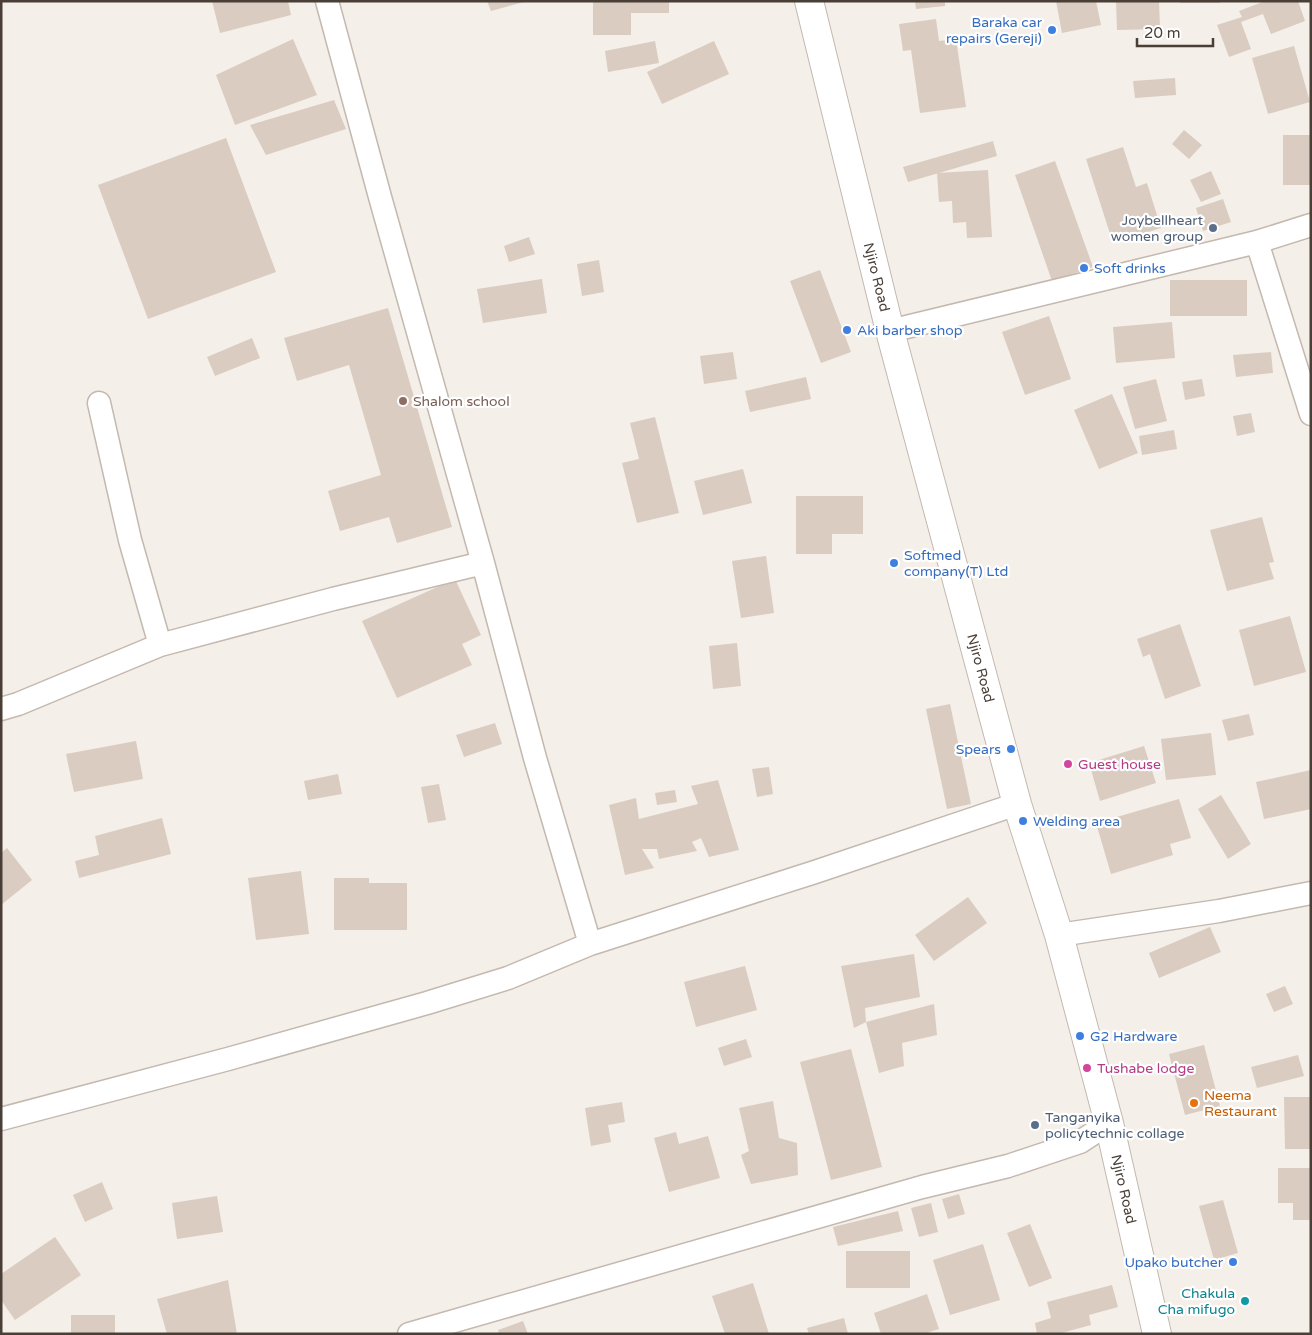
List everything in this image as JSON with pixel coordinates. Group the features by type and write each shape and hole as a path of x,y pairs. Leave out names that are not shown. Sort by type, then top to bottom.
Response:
{"street":[{"path":"327,1 377,188 483,563 535,758 590,944"},
{"name":"Njiro Road","path":"809,1 890,331 1017,804 1059,935 1109,1123 1157,1334"},
{"path":"890,331 1257,242 1311,225"},
{"path":"1257,242 1311,414"},
{"path":"99,403 130,540 160,645"},
{"path":"1,709 18,704 160,645 483,563"},
{"path":"1,1119 228,1059 427,1003 508,978 590,944 815,872 1017,804"},
{"path":"1059,935 1219,911 1311,894"},
{"path":"409,1334 922,1187 1008,1166 1080,1142 1109,1123"}],"building":[{"path":"212,1 288,1 291,15 220,33"},
{"path":"487,1 524,1 524,2 491,11"},
{"path":"593,1 669,1 669,13 631,13 631,35 593,35"},
{"path":"915,1 945,1 945,6 916,9"},
{"path":"1056,1 1096,1 1101,25 1062,33"},
{"path":"1116,1 1159,1 1160,29 1117,30"},
{"path":"1180,1 1220,1 1220,3 1180,3"},
{"path":"1265,1 1298,1 1305,21 1271,34 1263,14 1241,22 1251,49 1229,57 1217,25 1242,17 1239,11"},
{"path":"936,19 939,41 956,39 966,107 920,113 911,50 903,51 899,24"},
{"path":"293,39 317,95 235,125 216,75"},
{"path":"655,41 659,63 608,72 605,51"},
{"path":"714,41 729,74 662,104 647,72"},
{"path":"1294,46 1310,102 1268,114 1252,58"},
{"path":"1175,78 1176,95 1135,98 1133,81"},
{"path":"334,100 346,129 266,155 250,125"},
{"path":"1184,130 1202,145 1189,159 1172,144"},
{"path":"1283,135 1311,135 1311,185 1283,185"},
{"path":"226,138 276,272 148,319 98,185"},
{"path":"993,141 997,156 908,182 903,167"},
{"path":"1123,147 1136,187 1147,183 1161,228 1113,243 1086,159"},
{"path":"1055,161 1093,267 1052,281 1015,175"},
{"path":"988,170 992,237 967,238 966,222 953,223 952,201 939,202 937,173"},
{"path":"1211,171 1221,194 1201,202 1190,180"},
{"path":"1223,199 1231,222 1203,231 1196,208"},
{"path":"529,237 535,254 509,262 504,246"},
{"path":"599,260 604,292 582,296 577,264"},
{"path":"820,270 851,352 821,363 790,281"},
{"path":"542,279 547,313 483,323 477,289"},
{"path":"1170,280 1247,280 1247,316 1170,316"},
{"path":"388,308 452,527 397,543 389,517 340,531 328,491 381,475 349,365 297,381 284,338"},
{"path":"1049,316 1071,379 1025,395 1002,332"},
{"path":"1172,322 1175,358 1116,363 1113,327"},
{"path":"252,338 260,358 215,376 207,357"},
{"path":"733,352 737,379 704,384 700,356"},
{"path":"1271,352 1273,373 1236,377 1233,355"},
{"path":"806,377 811,399 750,412 745,391"},
{"path":"1156,379 1167,421 1135,429 1123,387"},
{"path":"1202,379 1205,396 1185,400 1182,382"},
{"path":"1112,394 1138,453 1099,469 1074,410"},
{"path":"1251,413 1255,432 1237,436 1233,416"},
{"path":"655,417 679,513 637,523 622,463 639,459 630,423"},
{"path":"1174,430 1177,449 1142,455 1139,436"},
{"path":"743,469 752,503 703,515 694,481"},
{"path":"796,496 863,496 863,534 832,534 832,554 796,554"},
{"path":"1262,517 1274,562 1269,563 1274,579 1227,591 1210,530"},
{"path":"766,556 774,613 741,618 732,561"},
{"path":"455,579 481,635 462,644 472,665 397,698 362,621"},
{"path":"1290,616 1306,672 1254,686 1239,630"},
{"path":"1180,624 1201,686 1165,699 1150,654 1143,657 1137,639"},
{"path":"737,643 741,686 713,689 709,646"},
{"path":"950,704 971,804 947,809 926,709"},
{"path":"1249,714 1254,735 1228,741 1222,720"},
{"path":"495,723 502,744 464,757 456,735"},
{"path":"1211,733 1216,775 1166,780 1161,739"},
{"path":"136,741 143,779 74,792 66,754"},
{"path":"1144,746 1156,783 1100,801 1089,763"},
{"path":"769,767 773,794 757,797 752,769"},
{"path":"1311,770 1311,809 1264,819 1256,782"},
{"path":"338,774 342,794 308,800 304,781"},
{"path":"718,780 739,850 709,857 701,838 692,842 697,851 659,859 657,849 642,849 654,868 625,875 609,805 636,798 639,819 698,804 691,786"},
{"path":"439,784 446,820 428,823 421,787"},
{"path":"675,790 677,802 657,805 655,793"},
{"path":"1221,795 1251,844 1228,859 1198,809"},
{"path":"1179,799 1191,838 1170,844 1173,855 1111,874 1096,823"},
{"path":"162,818 171,854 79,878 75,861 99,855 95,836"},
{"path":"7,848 32,880 1,905 1,853"},
{"path":"301,871 309,934 256,940 248,878"},
{"path":"334,878 369,878 369,883 407,883 407,930 334,930"},
{"path":"968,897 987,923 934,961 915,935"},
{"path":"1210,927 1221,952 1159,978 1149,953"},
{"path":"914,954 920,997 865,1008 866,1022 854,1028 841,966"},
{"path":"745,966 757,1010 696,1027 684,982"},
{"path":"1285,986 1293,1004 1274,1012 1266,994"},
{"path":"934,1004 937,1035 902,1043 904,1066 879,1073 866,1022"},
{"path":"746,1039 752,1057 724,1066 718,1048"},
{"path":"1204,1045 1220,1106 1185,1115 1169,1054"},
{"path":"851,1049 882,1167 831,1180 800,1062"},
{"path":"1298,1055 1304,1076 1257,1088 1251,1067"},
{"path":"1284,1097 1311,1097 1311,1149 1285,1149"},
{"path":"773,1101 779,1138 797,1143 798,1175 751,1184 741,1155 749,1151 739,1108"},
{"path":"622,1102 625,1122 608,1125 611,1142 591,1146 585,1108"},
{"path":"676,1132 679,1144 708,1136 720,1178 669,1192 654,1138"},
{"path":"1278,1168 1311,1168 1311,1220 1293,1220 1293,1203 1278,1203"},
{"path":"102,1182 113,1209 85,1222 73,1195"},
{"path":"959,1194 965,1214 948,1219 942,1199"},
{"path":"217,1196 223,1232 177,1239 172,1203"},
{"path":"1223,1200 1238,1253 1214,1260 1199,1206"},
{"path":"931,1203 938,1232 919,1237 911,1208"},
{"path":"898,1211 903,1231 838,1246 833,1227"},
{"path":"1030,1224 1052,1278 1029,1287 1007,1233"},
{"path":"55,1237 81,1275 15,1320 1,1300 1,1274"},
{"path":"983,1244 1000,1300 950,1315 933,1260"},
{"path":"846,1251 910,1251 910,1288 846,1288"},
{"path":"228,1280 237,1334 167,1334 157,1299"},
{"path":"753,1283 769,1334 725,1334 712,1296"},
{"path":"1112,1285 1118,1307 1089,1315 1091,1325 1058,1334 1037,1334 1035,1323 1051,1318 1047,1302"},
{"path":"927,1294 939,1329 923,1334 881,1334 874,1313"},
{"path":"71,1315 115,1315 115,1334 71,1334"},
{"path":"844,1318 848,1334 809,1334 807,1328"},
{"path":"523,1321 528,1334 499,1334 498,1330"}],"place":[{"name":"Baraka car repairs (Gereji)","path":"1052,30"},
{"name":"Joybellheart women group","path":"1213,228"},
{"name":"Soft drinks","path":"1084,268"},
{"name":"Aki barber shop","path":"847,330"},
{"name":"Shalom school","path":"403,401"},
{"name":"Softmed company(T) Ltd","path":"894,563"},
{"name":"Spears","path":"1011,749"},
{"name":"Guest house","path":"1068,764"},
{"name":"Welding area","path":"1023,821"},
{"name":"G2 Hardware","path":"1080,1036"},
{"name":"Tushabe lodge","path":"1087,1068"},
{"name":"Neema Restaurant","path":"1194,1103"},
{"name":"Tanganyika policytechnic collage","path":"1035,1125"},
{"name":"Upako butcher","path":"1233,1262"},
{"name":"Chakula Cha mifugo","path":"1245,1301"}]}
